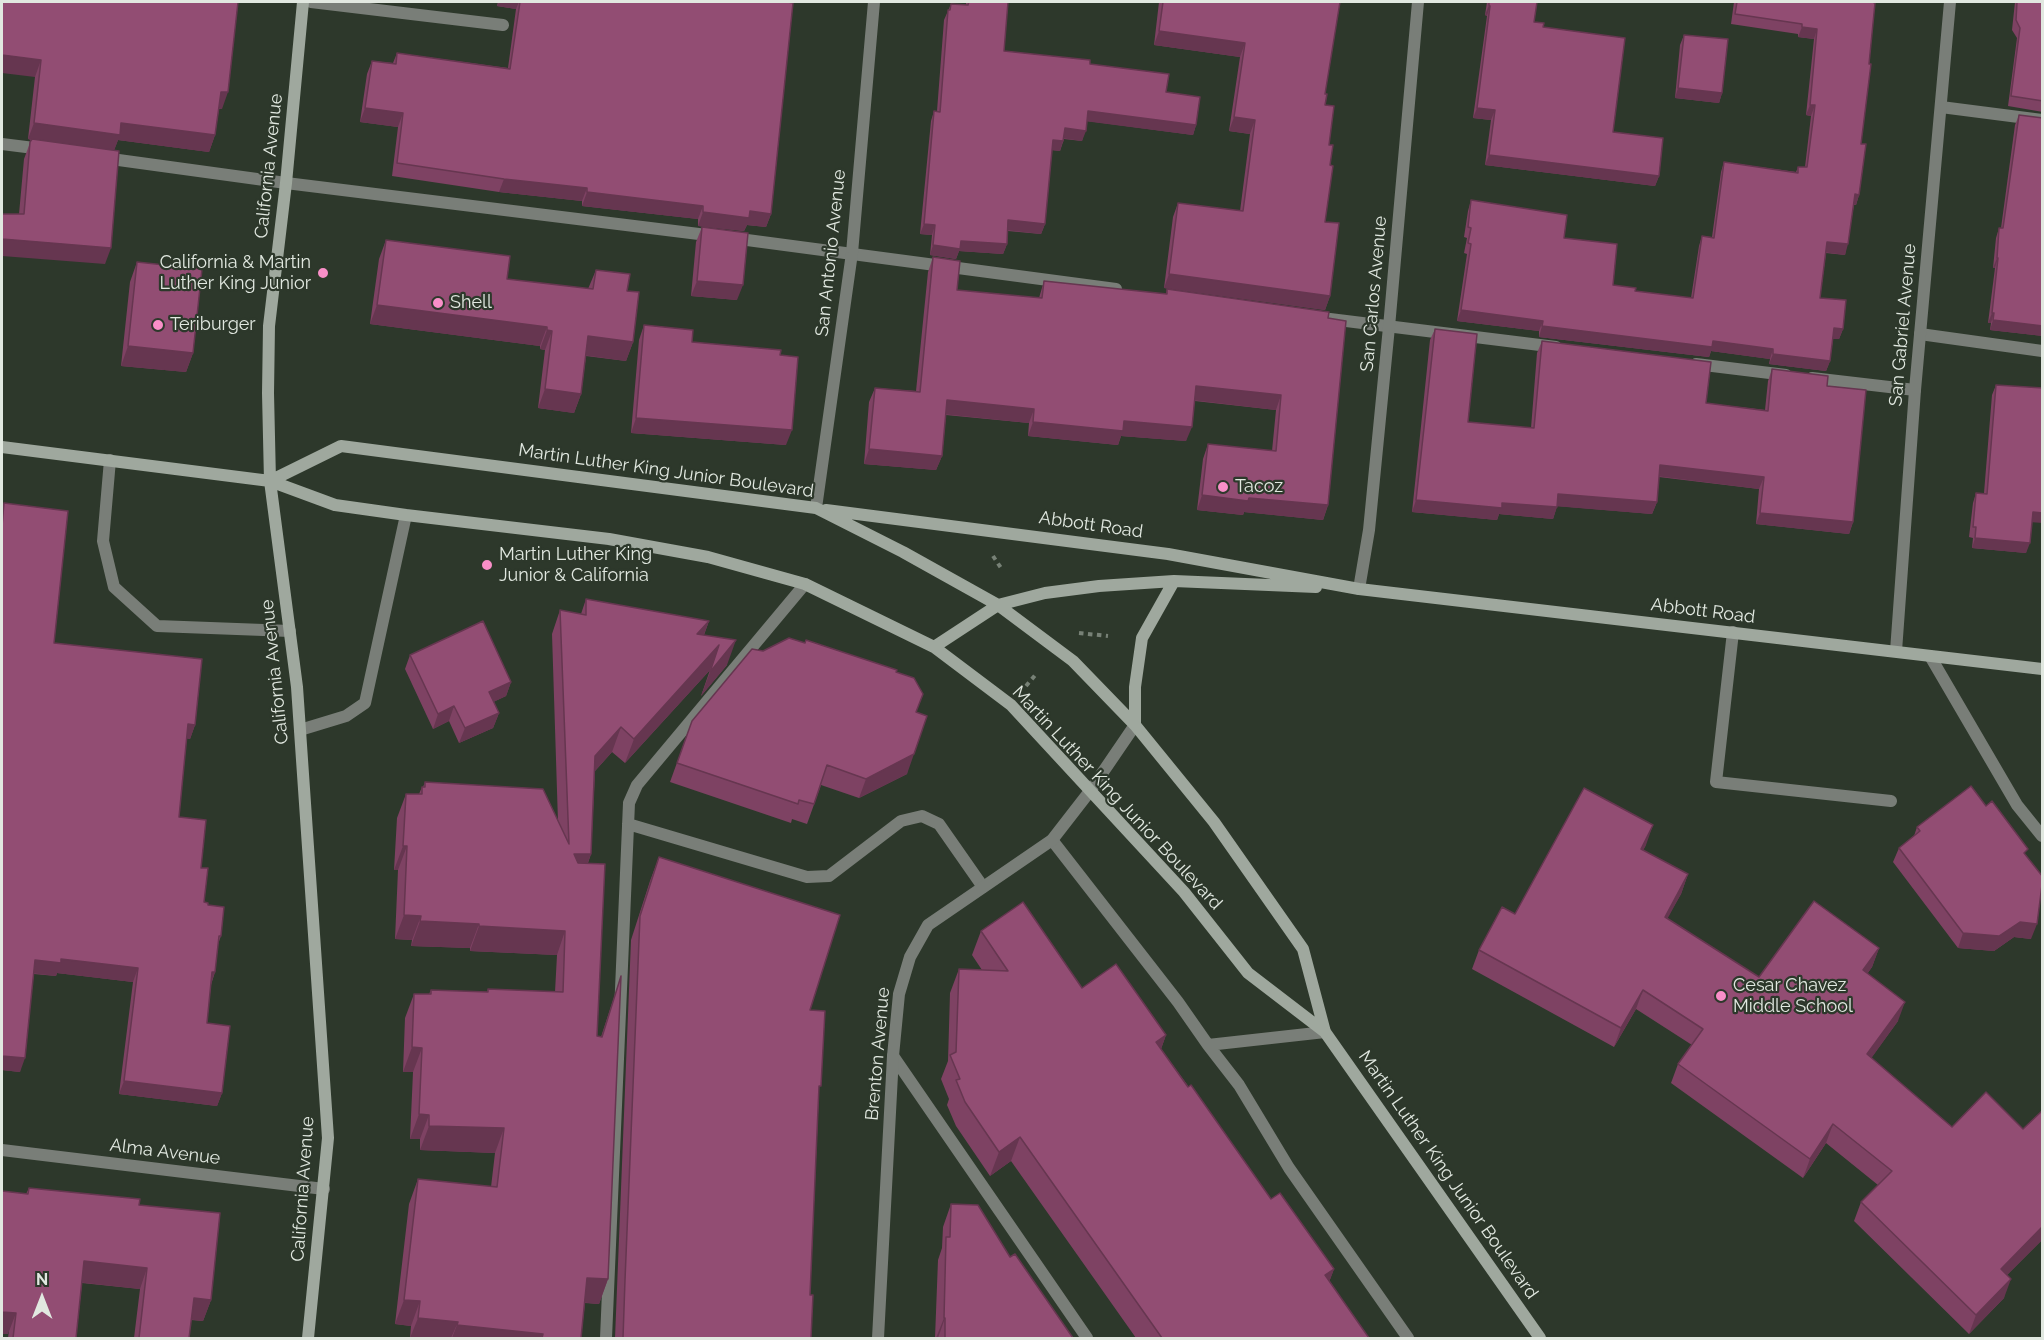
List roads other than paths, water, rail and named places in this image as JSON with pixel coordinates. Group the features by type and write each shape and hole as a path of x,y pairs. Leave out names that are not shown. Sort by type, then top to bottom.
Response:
{"main road":[{"name":"California Avenue","path":"303,2 286,183 269,326 270,481 290,630 300,730 328,1138 308,1338"},
{"name":"Martin Luther King Junior Boulevard","path":"270,481 341,446 816,508 903,552 998,605 1073,661 1135,725 1214,822 1303,949 1325,1032"},
{"name":"Martin Luther King Junior Boulevard","path":"2,447 270,481 335,505 609,539 708,557 805,584 934,647 1011,705 1184,892 1248,973 1325,1032 1540,1338"},
{"name":"Abbott Road","path":"816,508 1168,554 1359,589 2043,669"},
{"name":"Abbott Road","path":"934,647 998,605 1066,590 1174,581 1359,589"},
{"path":"1135,725 1135,687 1142,638 1174,581"}],"street":[{"path":"311,2 503,25"},
{"name":"San Antonio Avenue","path":"816,508 852,253 874,2"},
{"name":"San Carlos Avenue","path":"1359,589 1369,530 1418,2"},
{"name":"San Gabriel Avenue","path":"1896,651 1915,390 1950,2"},
{"path":"1941,107 2043,120"},
{"path":"2,144 59,152"},
{"path":"93,156 286,183 852,253 1132,292"},
{"path":"1319,318 1565,348"},
{"path":"1920,334 2043,351"},
{"path":"1682,362 1915,390"},
{"path":"110,460 103,541 114,587 157,626 290,630"},
{"path":"300,730 346,716 365,703 406,515"},
{"path":"606,1338 630,802 638,785 805,584"},
{"path":"1733,632 1716,782 1891,801"},
{"path":"1930,656 2017,805 2043,836"},
{"name":"Brenton Avenue","path":"878,1338 893,1056 899,994 910,957 928,925 1052,840 1090,791 1135,725"},
{"path":"628,824 807,878 829,876 901,820 922,816 939,824 983,887"},
{"path":"1052,840 1178,1002 1239,1085 1289,1168 1408,1338"},
{"path":"1208,1045 1325,1032"},
{"path":"893,1056 1087,1338"},
{"name":"Alma Avenue","path":"2,1150 324,1189"}],"place":[{"name":"California & Martin Luther King Junior","path":"323,273"},
{"name":"Shell","path":"438,303"},
{"name":"Teriburger","path":"158,325"},
{"name":"Tacoz","path":"1223,487"},
{"name":"Martin Luther King Junior & California","path":"487,565"},
{"name":"Cesar Chavez Middle School","path":"1721,996"}]}
